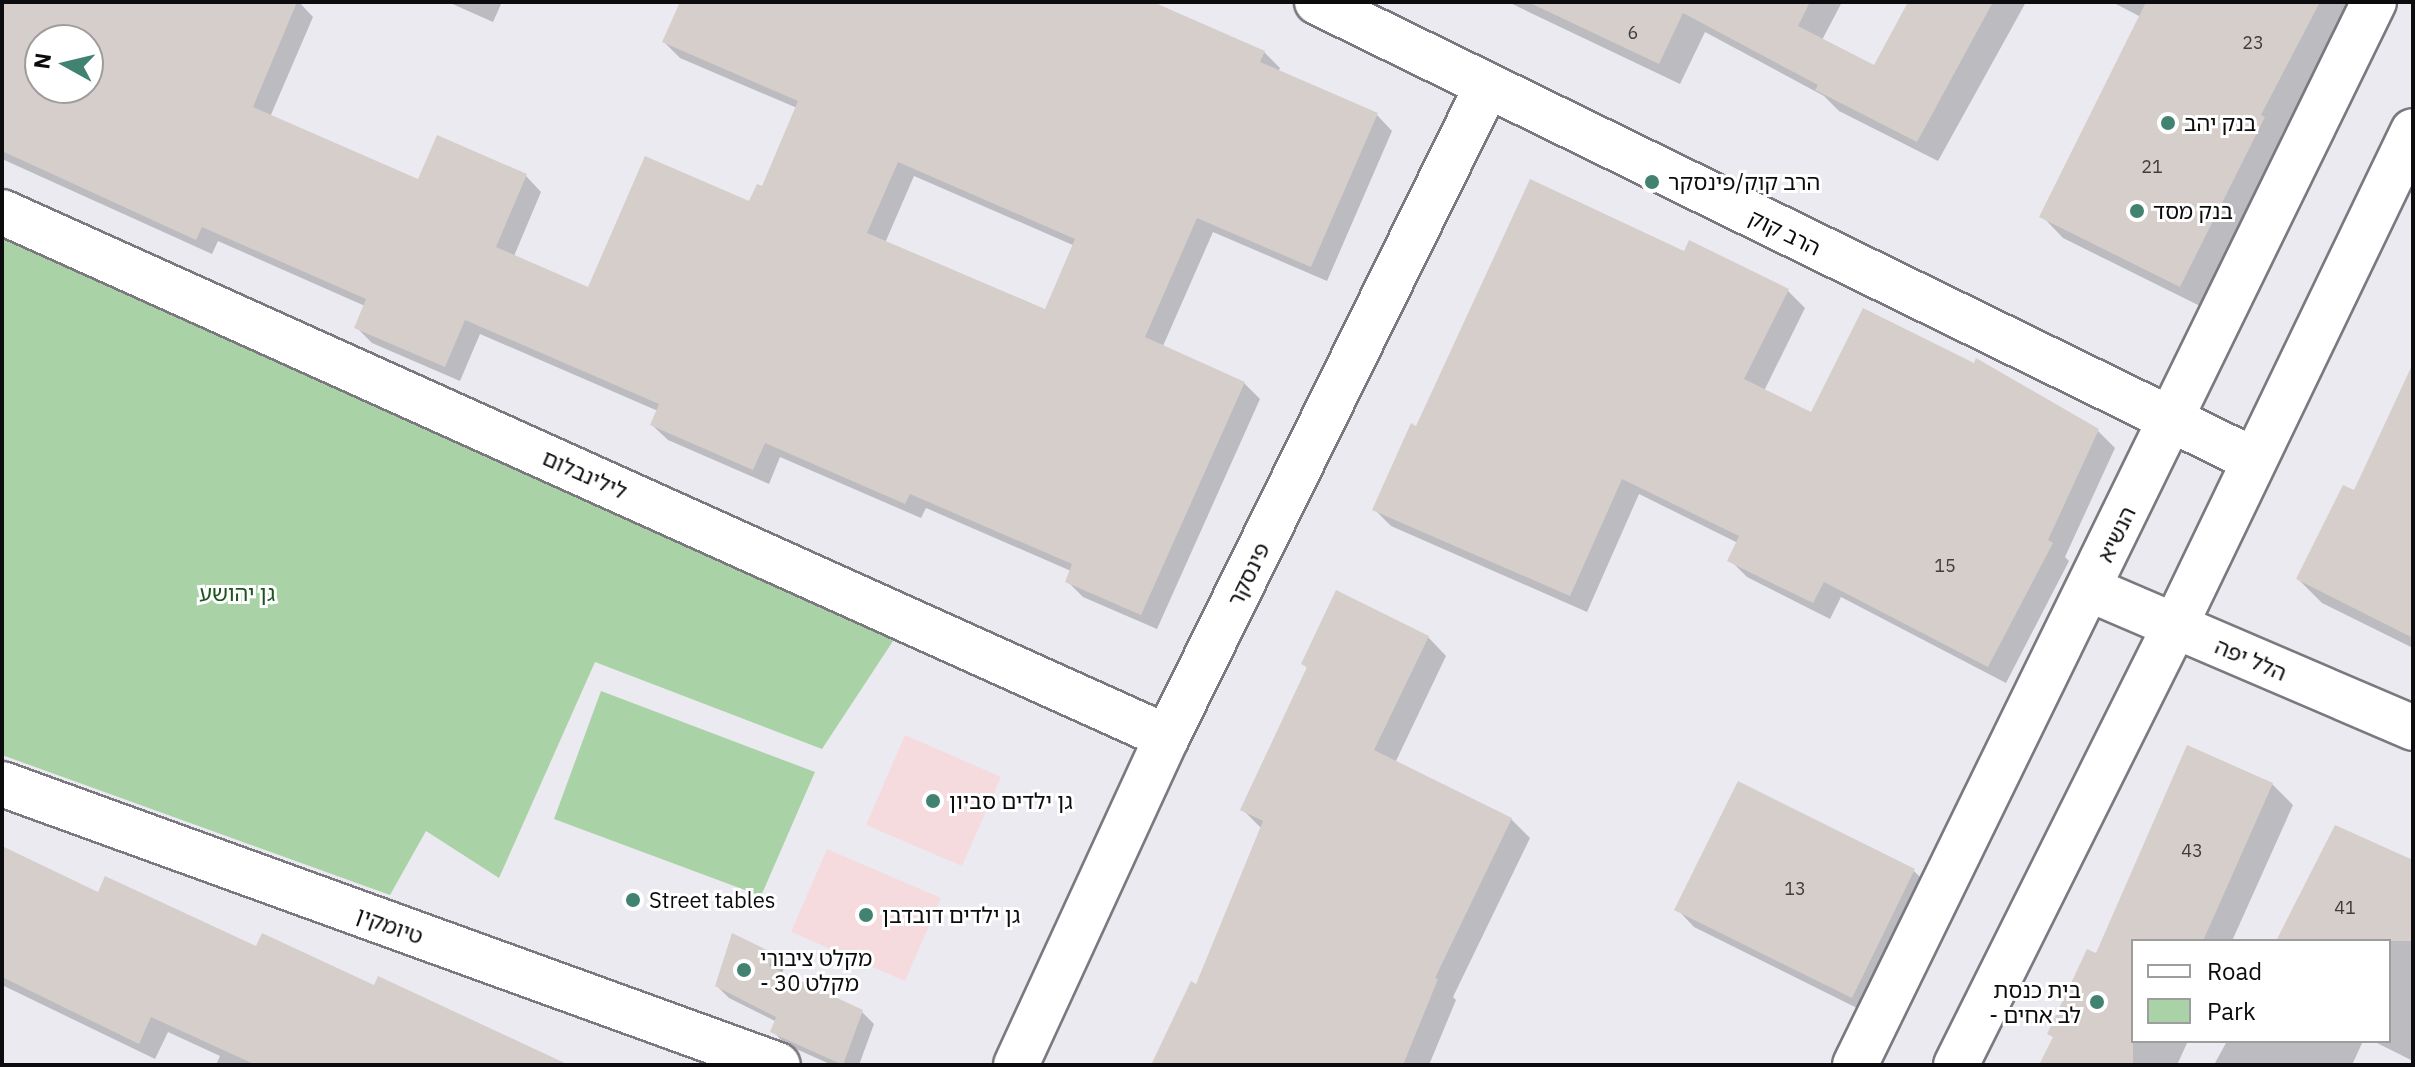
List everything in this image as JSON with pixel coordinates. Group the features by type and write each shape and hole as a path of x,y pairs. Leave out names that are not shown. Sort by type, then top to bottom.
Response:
{"street":[{"name":"הנשיא","path":"1855,1065 2374,2"},
{"name":"הרב קוק","path":"1342,7 1487,86 2254,460"},
{"name":"פינסקר","path":"1016,1065 1167,737 1487,86"},
{"path":"1956,1065 2175,626 2413,131"},
{"name":"לילינבלום","path":"2,212 1167,737"},
{"name":"הלל יפה","path":"2089,589 2413,728"},
{"name":"טיומקין","path":"2,784 778,1065"}],"shaded area":[{"name":"גן ילדים סביון","path":"905,735 1001,777 962,866 866,825"},
{"name":"גן ילדים דובדבן","path":"827,849 941,898 905,981 791,932"}],"green space":[{"name":"גן יהושע","path":"2,232 897,635 822,749 595,662 499,878 426,831 390,895 2,755"},
{"path":"601,691 815,772 761,896 554,819"}],"building":[{"path":"2,2 297,2 253,107 418,179 437,135 527,174 496,247 588,287 645,156 749,201 757,184 762,186 798,101 662,42 680,2 1153,2 1265,51 1260,62 1378,113 1311,267 1197,218 1145,337 1245,382 1141,615 1065,582 1072,564 910,494 905,504 765,443 753,470 650,425 659,404 465,320 445,367 354,328 366,299 202,227 196,240 2,151","holes":["898,162 1075,239 1045,309 867,233"]},
{"path":"1528,2 1810,2 1798,26 1874,65 1908,2 1993,2 1917,142 1815,90 1818,85 1683,13 1659,64"},
{"path":"2146,2 2320,2 2261,115 2265,117 2180,287 2039,217"},
{"path":"1530,179 1684,251 1689,240 1789,289 1744,379 1811,412 1863,308 1974,363 1976,358 2099,429 2048,540 2053,543 1988,667 1824,582 1813,603 1727,561 1739,536 1622,479 1570,596 1372,510 1411,423 1416,426"},
{"path":"2413,363 2413,638 2296,579 2343,485 2354,490"},
{"path":"1336,590 1429,636 1374,750 1512,818 1435,978 1438,979 1403,1065 1151,1065 1191,981 1196,984 1263,821 1240,810 1307,667 1301,664"},
{"path":"2187,745 2273,783 2204,939 2131,939 2133,1065 2039,1065 2053,1037 2047,1034 2087,949 2096,953"},
{"path":"1738,781 1915,869 1852,998 1674,910"},
{"path":"2335,825 2413,860 2413,941 2277,939"},
{"path":"2,846 98,892 105,876 256,946 262,933 374,985 378,976 569,1065 256,1065 151,1017 139,1044 2,977"},
{"path":"732,933 773,953 769,966 863,1010 843,1065 770,1032 776,1017 715,986"}],"place":[{"name":"בנק יהב","path":"2168,123"},
{"name":"הרב קוק/פינסקר","path":"1652,182"},
{"name":"בנק מסד","path":"2137,211"},
{"name":"גן ילדים סביון","path":"933,801"},
{"name":"Street tables","path":"633,900"},
{"name":"גן ילדים דובדבן","path":"866,915"},
{"name":"מקלט ציבורי - מקלט 30","path":"744,970"},
{"name":"בית כנסת - לב אחים","path":"2097,1002"}]}
